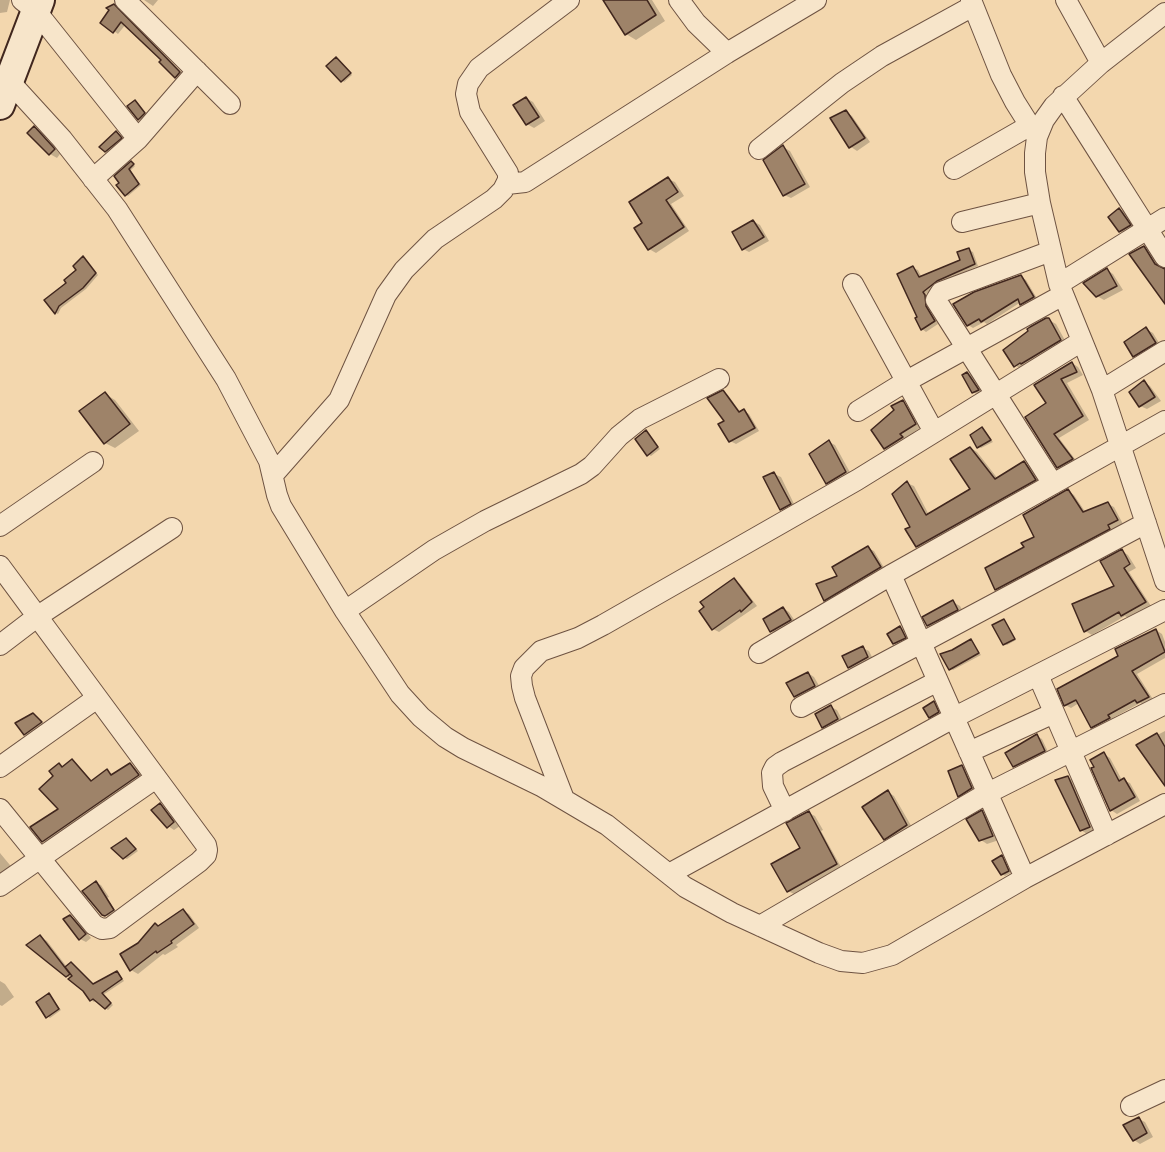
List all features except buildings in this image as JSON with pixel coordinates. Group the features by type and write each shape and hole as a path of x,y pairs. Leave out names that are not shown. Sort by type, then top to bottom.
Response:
{"main road":[{"path":"5,93 33,4"}],"street":[{"path":"125,0 230,104"},
{"path":"273,475 339,400 386,295 404,270 435,239 494,199 507,184 508,173 470,112 466,94 468,84 479,68 570,0"},
{"path":"679,0 696,23 727,52"},
{"path":"507,184 525,182 727,52 816,0"},
{"path":"1066,0 1101,63"},
{"path":"759,149 842,83 882,56 972,3 1001,75 1033,132 1035,172 1040,203 1061,289 1102,390 1120,447 1154,529 1165,581"},
{"path":"33,4 138,139"},
{"path":"954,169 1033,132 1063,96 1165,13"},
{"path":"93,179 138,139 197,71"},
{"path":"5,93 62,139 117,209 226,379 270,461 281,506 345,612 400,694 421,717 445,737 541,786 607,825 685,887 760,926 842,961 863,963 892,955 1025,878 1165,804"},
{"path":"1063,96 1165,257"},
{"path":"962,222 1040,203"},
{"path":"858,411 1061,289 1165,219"},
{"path":"1052,250 941,292 937,296 938,305 1053,484"},
{"path":"854,284 934,432"},
{"path":"564,799 525,698 521,676 524,668 541,651 578,638 603,625 857,480 1082,341"},
{"path":"1102,390 1165,351"},
{"path":"345,612 454,538 485,520 581,474 592,466 619,436 640,419 719,379"},
{"path":"759,653 891,575 1165,421"},
{"path":"0,526 93,462"},
{"path":"0,645 38,616 172,528"},
{"path":"801,707 921,642 1154,529"},
{"path":"0,566 206,845 206,855 110,928 102,929 94,926 0,809"},
{"path":"891,575 1025,878"},
{"path":"669,874 955,717 1165,610"},
{"path":"1038,675 1107,835"},
{"path":"785,811 773,786 772,773 775,767 938,681"},
{"path":"0,766 97,698"},
{"path":"760,926 986,794 1165,704"},
{"path":"969,752 1054,713"},
{"path":"0,886 156,777"},
{"path":"1131,1106 1165,1090"}]}
